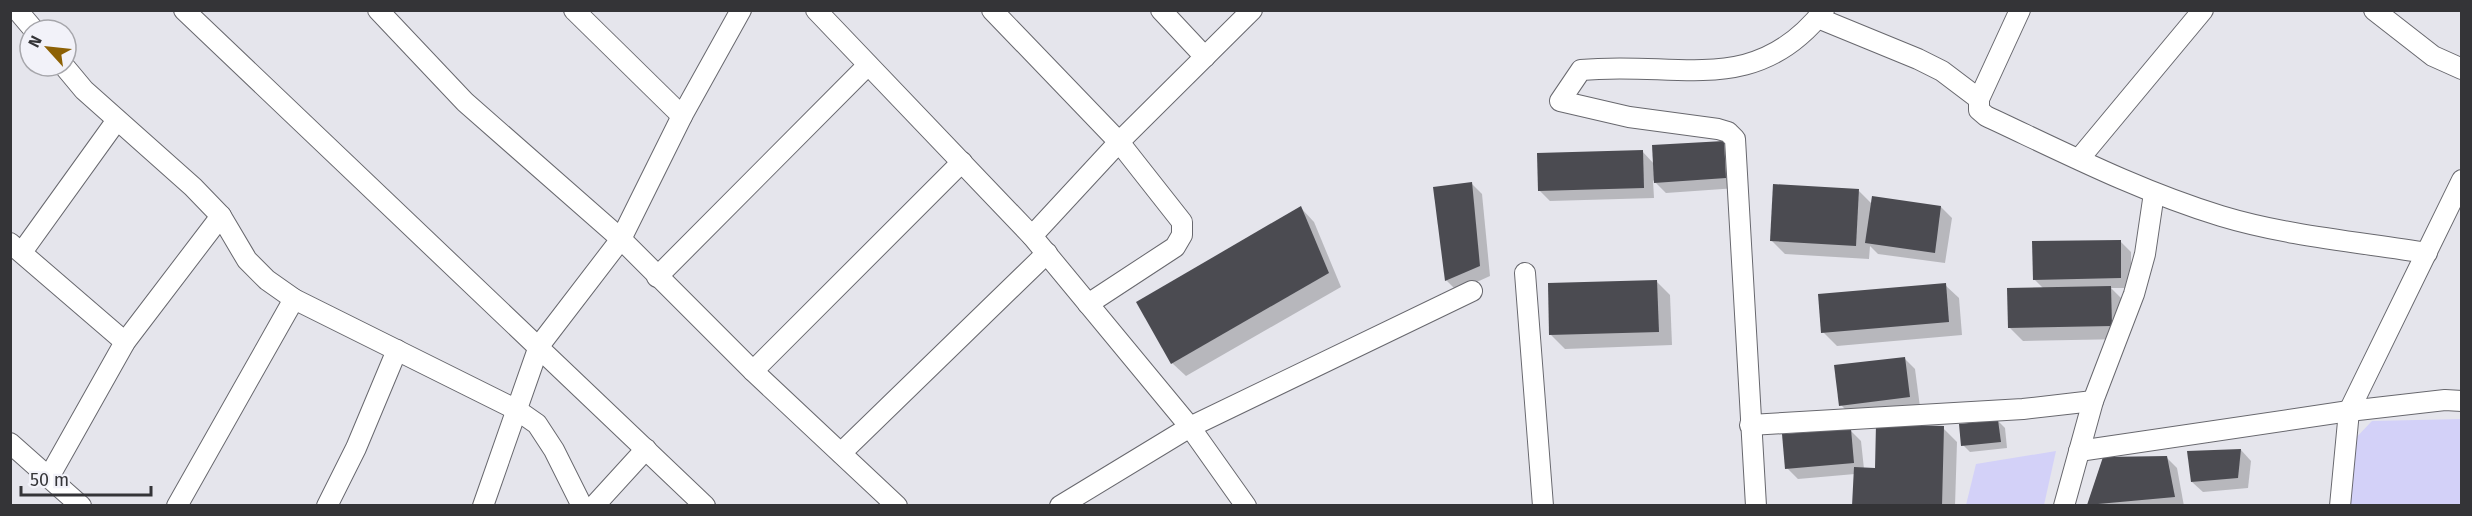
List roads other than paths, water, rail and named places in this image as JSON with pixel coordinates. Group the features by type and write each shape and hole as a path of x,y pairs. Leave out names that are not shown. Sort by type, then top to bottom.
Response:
{"street":[{"path":"184,10 705,506"},
{"path":"378,10 465,102 621,239 753,371 897,506"},
{"path":"574,10 682,116"},
{"path":"483,506 539,346 621,239 682,116 741,10"},
{"path":"816,10 1047,253 1190,427 1246,506"},
{"path":"992,10 1119,142 1182,222 1182,236 1175,247 1088,304"},
{"path":"1161,10 1206,57"},
{"path":"1032,236 1119,142 1252,10"},
{"path":"2020,10 1979,99 1979,110 1986,116 2154,193 2250,224 2427,252"},
{"path":"2079,159 2203,10"},
{"path":"2374,10 2433,56 2462,69"},
{"path":"1756,506 1734,139 1728,132 1718,129 1629,117 1560,101 1581,70 1740,67 1766,60 1783,51 1806,33 1821,14 1942,71 1979,99"},
{"path":"657,277 868,65"},
{"path":"74,78 117,120 193,186 221,216 246,260 267,280 294,300 517,410 537,424 555,450 582,506"},
{"path":"117,120 16,248 125,342"},
{"path":"753,371 962,162"},
{"path":"2340,506 2349,411 2462,180"},
{"path":"2064,506 2093,401 2134,294 2145,254 2154,193"},
{"path":"49,477 125,342 221,216"},
{"path":"842,453 1047,253"},
{"path":"1525,273 1543,506"},
{"path":"1060,506 1190,427 1472,291"},
{"path":"177,506 294,300"},
{"path":"327,506 356,448 397,350"},
{"path":"2079,451 2349,411 2445,400 2462,401"},
{"path":"1750,425 2023,409 2093,401"},
{"path":"10,443 81,506"},
{"path":"594,506 646,449"}]}
